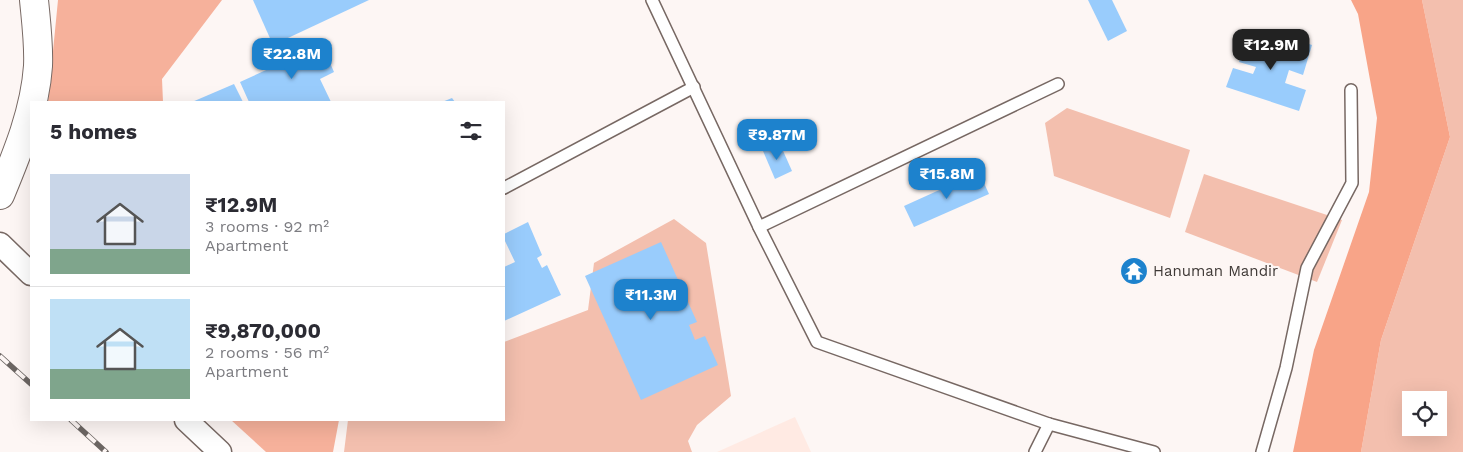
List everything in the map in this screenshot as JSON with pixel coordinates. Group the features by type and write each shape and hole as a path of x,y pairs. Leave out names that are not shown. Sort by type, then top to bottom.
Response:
{"street":[{"path":"32,101 38,66 34,0"},
{"path":"0,195 19,148 30,111"},
{"path":"0,244 30,273"},
{"path":"187,421 220,452"}],"lane":[{"path":"652,0 759,227 817,342 1049,424 1154,452"},
{"path":"759,227 1058,84"},
{"path":"505,187 694,87"},
{"path":"1262,452 1286,368 1307,268 1352,183 1351,90"},
{"path":"1035,452 1049,424"}],"shaded area":[{"path":"58,0 222,0 162,79 163,101 48,101"},
{"path":"1351,0 1422,0 1450,137 1381,340 1361,452 1293,452 1314,350 1369,192 1377,118 1358,14"},
{"path":"1422,0 1463,0 1463,452 1361,452 1381,340 1450,137"},
{"path":"1067,108 1190,150 1170,218 1054,176 1045,123"},
{"path":"1204,174 1342,220 1317,282 1185,232"},
{"path":"674,219 706,243 731,396 697,425 688,441 692,452 344,452 348,421 505,421 505,342 588,310 594,263"},
{"path":"795,417 811,452 717,452"},
{"path":"232,421 339,421 333,452 266,452"}],"building":[{"path":"253,0 369,0 273,45"},
{"path":"1088,0 1112,0 1127,31 1108,41"},
{"path":"1249,31 1268,37 1266,45 1283,50 1287,37 1312,45 1303,75 1289,70 1285,83 1306,90 1299,111 1226,87 1233,68 1253,74 1256,67 1239,62"},
{"path":"330,41 332,46 324,49 334,72 320,79 331,101 249,101 240,82"},
{"path":"234,84 242,101 194,101"},
{"path":"780,144 792,171 775,179 763,151"},
{"path":"979,172 989,194 914,227 904,206"},
{"path":"528,222 542,255 537,258 542,268 547,265 561,295 505,321 505,267 515,262 505,241 505,234"},
{"path":"661,242 697,322 689,325 695,340 705,336 718,365 641,400 585,276"}],"railway":[{"path":"0,356 30,383"},
{"path":"72,421 106,452"}],"place":[{"name":"Hanuman Mandir","path":"1134,271"}]}
